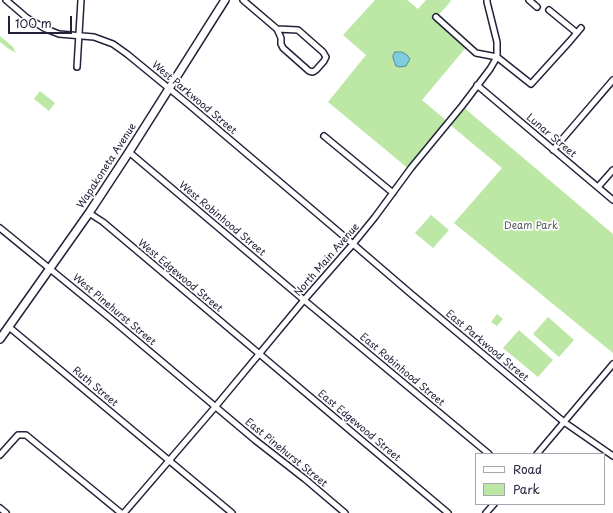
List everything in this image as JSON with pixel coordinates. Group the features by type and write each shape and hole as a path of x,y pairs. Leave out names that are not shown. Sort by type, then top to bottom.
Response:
{"main road":[{"name":"Wapakoneta Avenue","path":"0,339 89,213 170,89 187,59 225,0"}],"street":[{"name":"West Parkwood Street","path":"6,0 27,18 46,29 59,34 94,37 113,44 170,89 353,244"},
{"path":"77,67 80,0"},
{"path":"243,0 277,29 283,48 309,71 313,72 324,61 326,57 323,52 298,30 277,29"},
{"path":"487,0 497,42 497,57"},
{"path":"529,0 537,7"},
{"path":"549,10 577,33"},
{"path":"436,18 476,53 497,57 531,84 581,28"},
{"name":"North Main Avenue","path":"124,513 375,218 393,192 413,169 462,106 490,69 497,57"},
{"path":"553,150 613,80"},
{"name":"Lunar Street","path":"477,85 613,200"},
{"path":"324,136 393,192"},
{"name":"West Robinhood Street","path":"129,152 304,300"},
{"path":"598,188 613,170"},
{"name":"West Edgewood Street","path":"89,213 103,222 258,354"},
{"name":"West Pinehurst Street","path":"0,228 216,406"},
{"name":"East Parkwood Street","path":"353,244 564,422 613,456"},
{"name":"East Robinhood Street","path":"304,300 488,453"},
{"name":"Ruth Street","path":"9,327 232,513"},
{"name":"East Edgewood Street","path":"258,354 448,513"},
{"path":"538,453 613,364"},
{"name":"East Pinehurst Street","path":"216,406 254,440 305,479 345,513"},
{"path":"0,455 18,435 26,435 121,513"},
{"path":"486,513 493,505"},
{"path":"0,508 6,513"}],"green space":[{"name":"Deam Park","path":"375,0 407,0 418,9 426,0 450,0 451,1 436,18 468,45 422,100 448,122 462,106 613,234 613,353 454,223 502,168 448,123 410,170 328,102 366,55 343,35"},
{"path":"0,36 13,47 16,53 0,42"},
{"path":"40,91 55,103 49,111 34,99"},
{"path":"431,215 449,230 433,248 415,233"},
{"path":"497,314 503,319 497,326 491,322"},
{"path":"548,317 574,340 559,357 533,334"},
{"path":"519,330 553,360 538,377 503,348"}],"water":[{"path":"395,52 402,52 407,55 410,59 406,66 396,66 393,58"}]}
